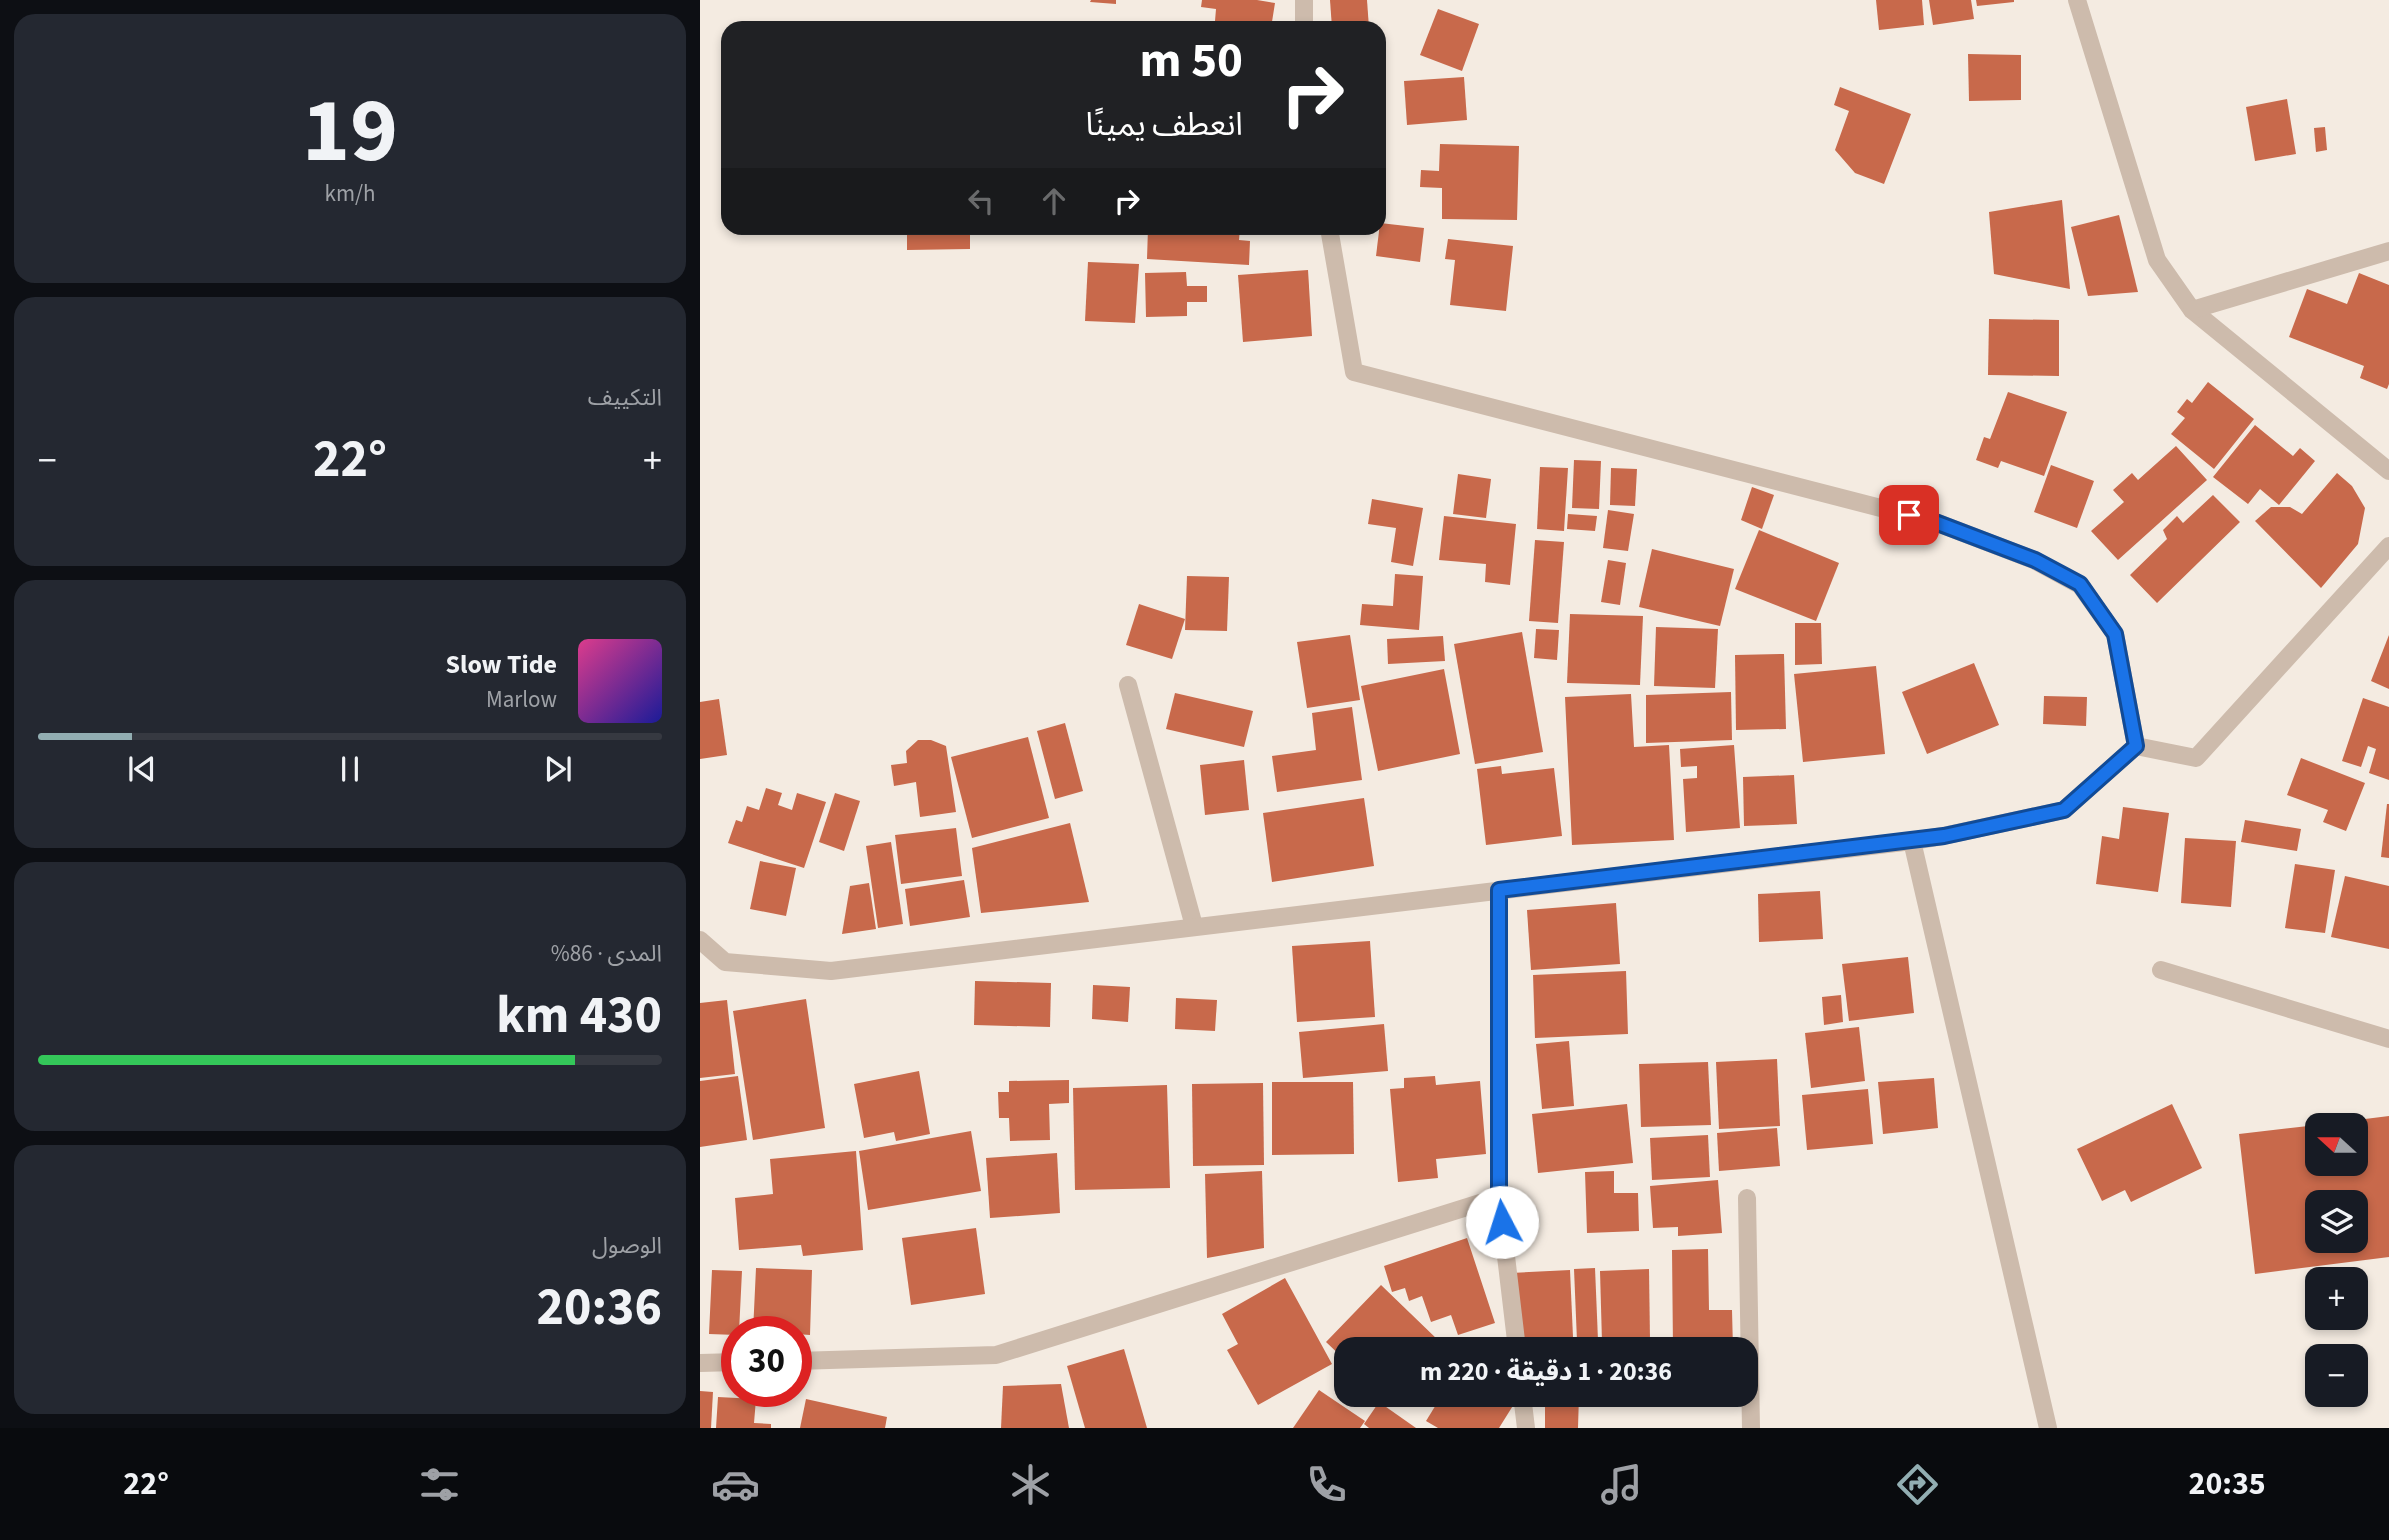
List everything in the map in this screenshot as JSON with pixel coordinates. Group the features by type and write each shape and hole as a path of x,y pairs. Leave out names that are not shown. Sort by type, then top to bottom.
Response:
{"street":[{"path":"1304,0 1304,21"},
{"path":"2077,0 2157,260 2192,310 2389,471"},
{"path":"1330,235 1354,372 1935,522 2035,560 2080,584 2115,634 2136,746"},
{"path":"2192,310 2389,251"},
{"path":"2136,746 2196,758 2389,546"},
{"path":"1128,685 1194,926"},
{"path":"700,940 725,962 831,971 1912,841 2064,810 2136,746"},
{"path":"1912,841 2048,1428"},
{"path":"1499,890 1499,1197 1516,1337"},
{"path":"2161,970 2389,1039"},
{"path":"812,1360 996,1355 1499,1197"},
{"path":"1746,1198 1751,1428"},
{"path":"700,1363 721,1362"},
{"path":"1523,1407 1526,1428"}],"building":[{"path":"1116,0 1116,4 1090,2"},
{"path":"1202,0 1257,0 1275,3 1272,21 1215,21 1216,9 1201,7"},
{"path":"1330,0 1367,0 1368,21 1332,21"},
{"path":"1876,0 1922,0 1924,25 1879,30"},
{"path":"1929,0 1971,0 1974,19 1933,25"},
{"path":"1976,0 2014,0 2014,2 1977,6"},
{"path":"1438,9 1479,24 1462,71 1420,55"},
{"path":"1968,54 2021,55 2021,100 1969,101"},
{"path":"1464,77 1467,120 1407,125 1404,81"},
{"path":"1840,87 1911,114 1884,184 1855,173 1835,150 1849,111 1834,105"},
{"path":"2287,99 2296,154 2255,161 2246,107"},
{"path":"2325,127 2327,150 2316,152 2314,128"},
{"path":"1440,144 1519,146 1517,220 1442,219 1442,188 1420,187 1421,170 1439,171"},
{"path":"2062,200 2070,289 1994,274 1989,212"},
{"path":"2119,215 2138,292 2088,296 2071,227"},
{"path":"1386,224 1424,228 1420,262 1376,256 1379,235 1386,235"},
{"path":"907,235 970,235 970,249 907,250"},
{"path":"1148,235 1239,235 1239,240 1250,241 1249,265 1147,259"},
{"path":"1448,239 1513,246 1506,311 1450,305 1455,260 1445,259"},
{"path":"1088,262 1139,264 1135,323 1085,321"},
{"path":"1308,270 1312,336 1243,342 1238,275"},
{"path":"1186,272 1187,286 1207,286 1207,302 1187,302 1187,316 1146,317 1145,273"},
{"path":"2359,273 2389,285 2387,389 2360,378 2364,366 2289,337 2307,289 2347,304"},
{"path":"1989,319 2059,320 2059,376 1988,375"},
{"path":"2208,382 2254,419 2214,469 2171,434 2185,418 2177,412 2187,399 2192,403"},
{"path":"2008,392 2067,412 2044,476 2001,461 1998,468 1976,460 1984,437 1990,439"},
{"path":"2255,425 2293,456 2300,448 2315,461 2279,505 2260,489 2248,504 2213,477"},
{"path":"2176,446 2207,480 2118,560 2091,531 2124,502 2113,490 2132,473 2138,480"},
{"path":"1574,460 1601,461 1599,509 1572,508"},
{"path":"2051,465 2094,481 2077,528 2034,512"},
{"path":"1540,467 1568,468 1564,531 1537,529"},
{"path":"1611,468 1637,469 1635,506 1610,505"},
{"path":"2337,473 2352,486 2365,508 2358,544 2321,588 2255,521 2271,507 2290,507 2302,514"},
{"path":"1458,474 1491,479 1486,518 1453,514"},
{"path":"1752,487 1774,495 1762,529 1741,520"},
{"path":"2213,495 2240,522 2157,603 2130,575 2167,539 2163,530 2177,516 2183,523"},
{"path":"1372,499 1423,508 1413,566 1391,562 1396,528 1368,524"},
{"path":"1608,510 1634,514 1628,551 1603,548"},
{"path":"1568,514 1597,516 1595,531 1567,529"},
{"path":"1444,516 1516,524 1510,585 1485,582 1486,564 1439,560"},
{"path":"1759,530 1839,563 1816,621 1735,589"},
{"path":"1535,540 1564,542 1558,623 1529,621"},
{"path":"1652,549 1734,569 1720,626 1639,607"},
{"path":"1608,560 1626,563 1620,605 1601,602"},
{"path":"1395,574 1423,576 1419,630 1360,625 1362,604 1393,606"},
{"path":"1187,576 1229,577 1227,631 1185,630"},
{"path":"1139,604 1185,619 1172,659 1126,645"},
{"path":"1570,614 1643,616 1640,685 1567,683"},
{"path":"1795,623 1821,623 1822,664 1795,665"},
{"path":"1656,627 1718,629 1715,688 1654,686"},
{"path":"1536,629 1559,630 1557,660 1534,658"},
{"path":"1522,632 1543,752 1475,764 1454,644"},
{"path":"1350,635 1360,700 1307,708 1297,642"},
{"path":"2389,635 2389,689 2371,681"},
{"path":"1443,636 1445,661 1388,664 1387,639"},
{"path":"1784,654 1786,729 1736,730 1735,655"},
{"path":"1974,663 1999,725 1927,754 1902,692"},
{"path":"1876,666 1885,754 1803,762 1794,674"},
{"path":"1444,669 1460,754 1378,771 1361,686"},
{"path":"1731,692 1732,740 1646,743 1646,695"},
{"path":"1175,693 1253,711 1244,747 1166,729"},
{"path":"1631,694 1634,747 1669,745 1674,840 1572,845 1565,697"},
{"path":"2044,696 2087,697 2086,726 2043,724"},
{"path":"2363,698 2389,707 2389,780 2369,773 2376,749 2368,746 2361,767 2342,761"},
{"path":"719,699 727,755 700,759 700,702"},
{"path":"1352,707 1362,780 1277,792 1272,756 1316,750 1312,713"},
{"path":"1065,723 1083,791 1055,799 1037,731"},
{"path":"1028,737 1049,818 972,838 951,757"},
{"path":"918,740 931,740 946,746 956,812 920,817 916,782 894,786 891,765 907,763 906,751"},
{"path":"1734,745 1740,828 1686,832 1683,779 1697,778 1697,766 1681,767 1680,749"},
{"path":"2301,758 2365,783 2346,831 2323,822 2328,810 2287,795"},
{"path":"1244,760 1249,810 1205,815 1200,765"},
{"path":"1501,766 1502,774 1554,768 1562,836 1486,845 1477,769"},
{"path":"1794,775 1797,824 1744,826 1743,777"},
{"path":"766,788 782,793 778,805 792,810 797,793 826,802 804,868 728,843 736,820 742,822 747,806 759,810"},
{"path":"835,793 860,801 844,851 819,842"},
{"path":"1364,798 1374,866 1272,882 1263,813"},
{"path":"2389,804 2389,858 2381,857"},
{"path":"2123,807 2169,813 2158,892 2096,884 2102,836 2119,839"},
{"path":"2245,820 2301,829 2297,851 2241,842"},
{"path":"1070,823 1089,902 981,913 972,848"},
{"path":"956,828 962,876 901,884 895,835"},
{"path":"2185,838 2236,841 2231,907 2181,903"},
{"path":"891,842 903,924 878,928 866,846"},
{"path":"760,861 796,868 786,916 750,909"},
{"path":"2295,864 2335,870 2325,933 2285,928"},
{"path":"2345,876 2389,886 2389,949 2331,937"},
{"path":"964,880 970,917 910,926 905,889"},
{"path":"869,883 876,929 842,934 850,886"},
{"path":"1820,891 1823,939 1759,942 1758,894"},
{"path":"1616,903 1620,964 1531,970 1527,910"},
{"path":"1370,941 1375,1017 1297,1022 1292,946"},
{"path":"1908,957 1914,1013 1849,1021 1842,964"},
{"path":"1626,971 1628,1034 1535,1038 1533,975"},
{"path":"975,981 1051,983 1050,1027 974,1025"},
{"path":"1093,985 1130,987 1128,1022 1092,1019"},
{"path":"1841,995 1843,1022 1824,1025 1822,997"},
{"path":"1176,998 1217,1000 1215,1031 1175,1029"},
{"path":"806,999 825,1128 753,1140 733,1011"},
{"path":"727,1000 735,1074 700,1078 700,1003"},
{"path":"1384,1024 1388,1071 1303,1078 1299,1032"},
{"path":"1859,1027 1865,1081 1811,1088 1805,1033"},
{"path":"1569,1041 1574,1106 1542,1109 1536,1044"},
{"path":"1777,1059 1780,1126 1719,1129 1716,1062"},
{"path":"1708,1062 1711,1125 1641,1127 1639,1064"},
{"path":"919,1071 930,1134 896,1141 894,1132 864,1138 854,1084"},
{"path":"738,1076 747,1140 700,1147 700,1081"},
{"path":"1435,1076 1436,1085 1480,1081 1486,1154 1436,1159 1438,1178 1398,1182 1390,1089 1404,1088 1404,1078"},
{"path":"1934,1078 1938,1128 1883,1134 1878,1082"},
{"path":"1069,1080 1069,1103 1049,1104 1050,1140 1010,1141 1009,1118 999,1118 998,1092 1009,1092 1009,1081"},
{"path":"1272,1082 1353,1082 1354,1154 1272,1155"},
{"path":"1263,1083 1264,1165 1193,1166 1192,1084"},
{"path":"1167,1085 1170,1188 1075,1190 1073,1088"},
{"path":"1868,1089 1873,1144 1807,1150 1802,1095"},
{"path":"1627,1104 1633,1163 1538,1173 1532,1114"},
{"path":"2172,1104 2202,1168 2131,1202 2125,1190 2102,1201 2077,1149"},
{"path":"2389,1116 2389,1257 2255,1274 2239,1134 2305,1126 2305,1176 2368,1176 2368,1119"},
{"path":"1777,1128 1780,1166 1719,1171 1717,1133"},
{"path":"971,1131 981,1191 868,1210 859,1151"},
{"path":"1708,1135 1710,1177 1652,1180 1650,1138"},
{"path":"856,1151 863,1250 803,1256 801,1245 739,1250 735,1198 773,1194 770,1159"},
{"path":"1057,1153 1060,1213 990,1218 986,1158"},
{"path":"1262,1171 1264,1248 1207,1258 1205,1174"},
{"path":"1614,1171 1614,1193 1638,1193 1639,1231 1587,1233 1585,1172"},
{"path":"1718,1180 1722,1233 1678,1236 1678,1227 1653,1228 1650,1186"},
{"path":"976,1228 985,1294 911,1305 902,1238"},
{"path":"1467,1238 1495,1323 1458,1335 1451,1315 1431,1322 1422,1296 1409,1301 1405,1288 1392,1292 1384,1266"},
{"path":"1708,1249 1709,1310 1732,1310 1733,1337 1673,1337 1672,1250"},
{"path":"756,1268 812,1270 811,1316 754,1316"},
{"path":"1595,1268 1598,1337 1577,1337 1574,1269"},
{"path":"1649,1269 1650,1337 1602,1337 1600,1271"},
{"path":"712,1270 742,1271 740,1316 721,1316 721,1334 709,1334"},
{"path":"1570,1270 1573,1337 1514,1337 1511,1273"},
{"path":"1285,1278 1332,1364 1258,1405 1227,1350 1238,1344 1222,1314"},
{"path":"1381,1285 1435,1337 1334,1337 1334,1350 1326,1342"},
{"path":"1124,1349 1147,1428 1085,1428 1067,1366"},
{"path":"1061,1384 1069,1428 1001,1428 1003,1386"},
{"path":"1319,1390 1334,1400 1334,1407 1344,1407 1365,1421 1360,1428 1293,1428"},
{"path":"700,1391 713,1392 711,1428 700,1428"},
{"path":"718,1397 721,1397 721,1407 755,1407 754,1423 771,1424 771,1428 716,1428"},
{"path":"812,1400 887,1417 885,1428 800,1428 804,1407 812,1407"},
{"path":"1376,1407 1386,1407 1416,1428 1369,1428 1364,1424"},
{"path":"1435,1407 1512,1407 1499,1428 1438,1428 1426,1421"},
{"path":"1545,1407 1579,1407 1578,1428 1545,1428"}],"route":[{"path":"1502,1222 1499,1197 1499,890 1912,841 2064,810 2136,746 2115,634 2080,584 2035,560 1935,522 1909,515"}]}
